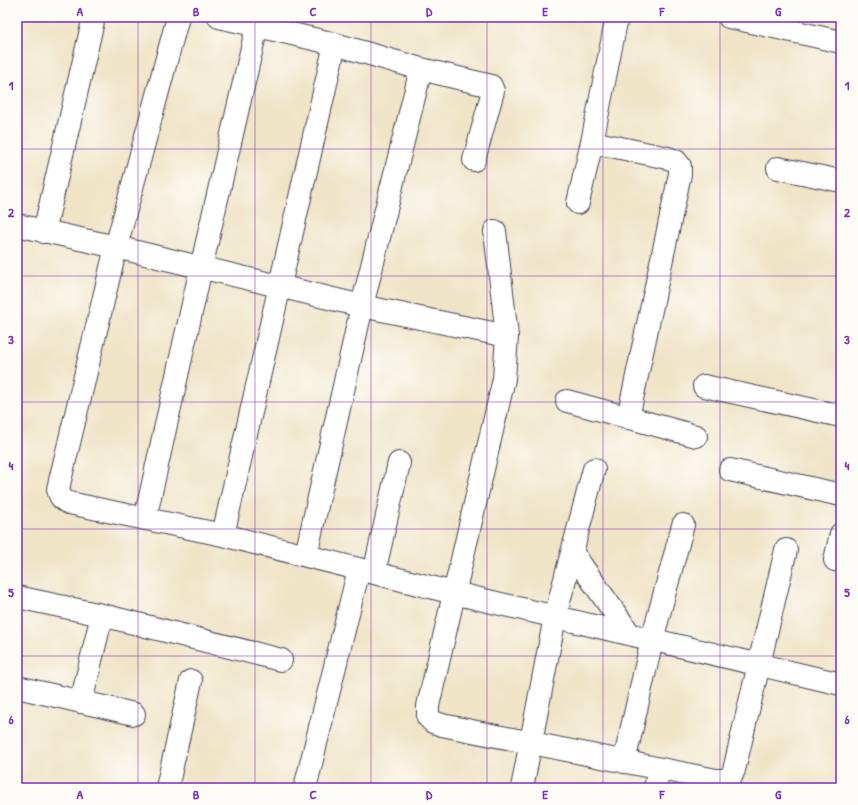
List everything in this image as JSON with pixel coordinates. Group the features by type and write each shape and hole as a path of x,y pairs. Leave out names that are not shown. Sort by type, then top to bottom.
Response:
{"street":[{"path":"44,232 94,17"},
{"path":"178,17 116,247 58,489 63,500 69,503 223,535 454,594 758,663 841,684"},
{"path":"219,17 335,44 421,69 490,86 493,88 493,91 474,160"},
{"path":"578,203 617,17"},
{"path":"728,17 841,42"},
{"path":"145,518 257,26"},
{"path":"223,535 335,44"},
{"path":"306,555 362,306 421,69"},
{"path":"592,142 668,158 676,161 680,166 680,174 628,418"},
{"path":"778,168 841,181"},
{"path":"17,226 116,247 362,306 506,336"},
{"path":"495,231 506,336 504,379 428,706 428,717 433,722 442,725 624,762 657,779 726,780 731,777 734,770 758,663 786,550"},
{"path":"704,386 841,416"},
{"path":"567,401 696,436"},
{"path":"305,788 398,463"},
{"path":"522,788 554,617 594,469"},
{"path":"730,470 841,495"},
{"path":"624,762 652,640 683,525"},
{"path":"835,560 841,534"},
{"path":"572,552 629,634"},
{"path":"17,597 102,615 281,660"},
{"path":"81,702 102,615"},
{"path":"167,788 191,681"},
{"path":"17,687 134,714"}]}
